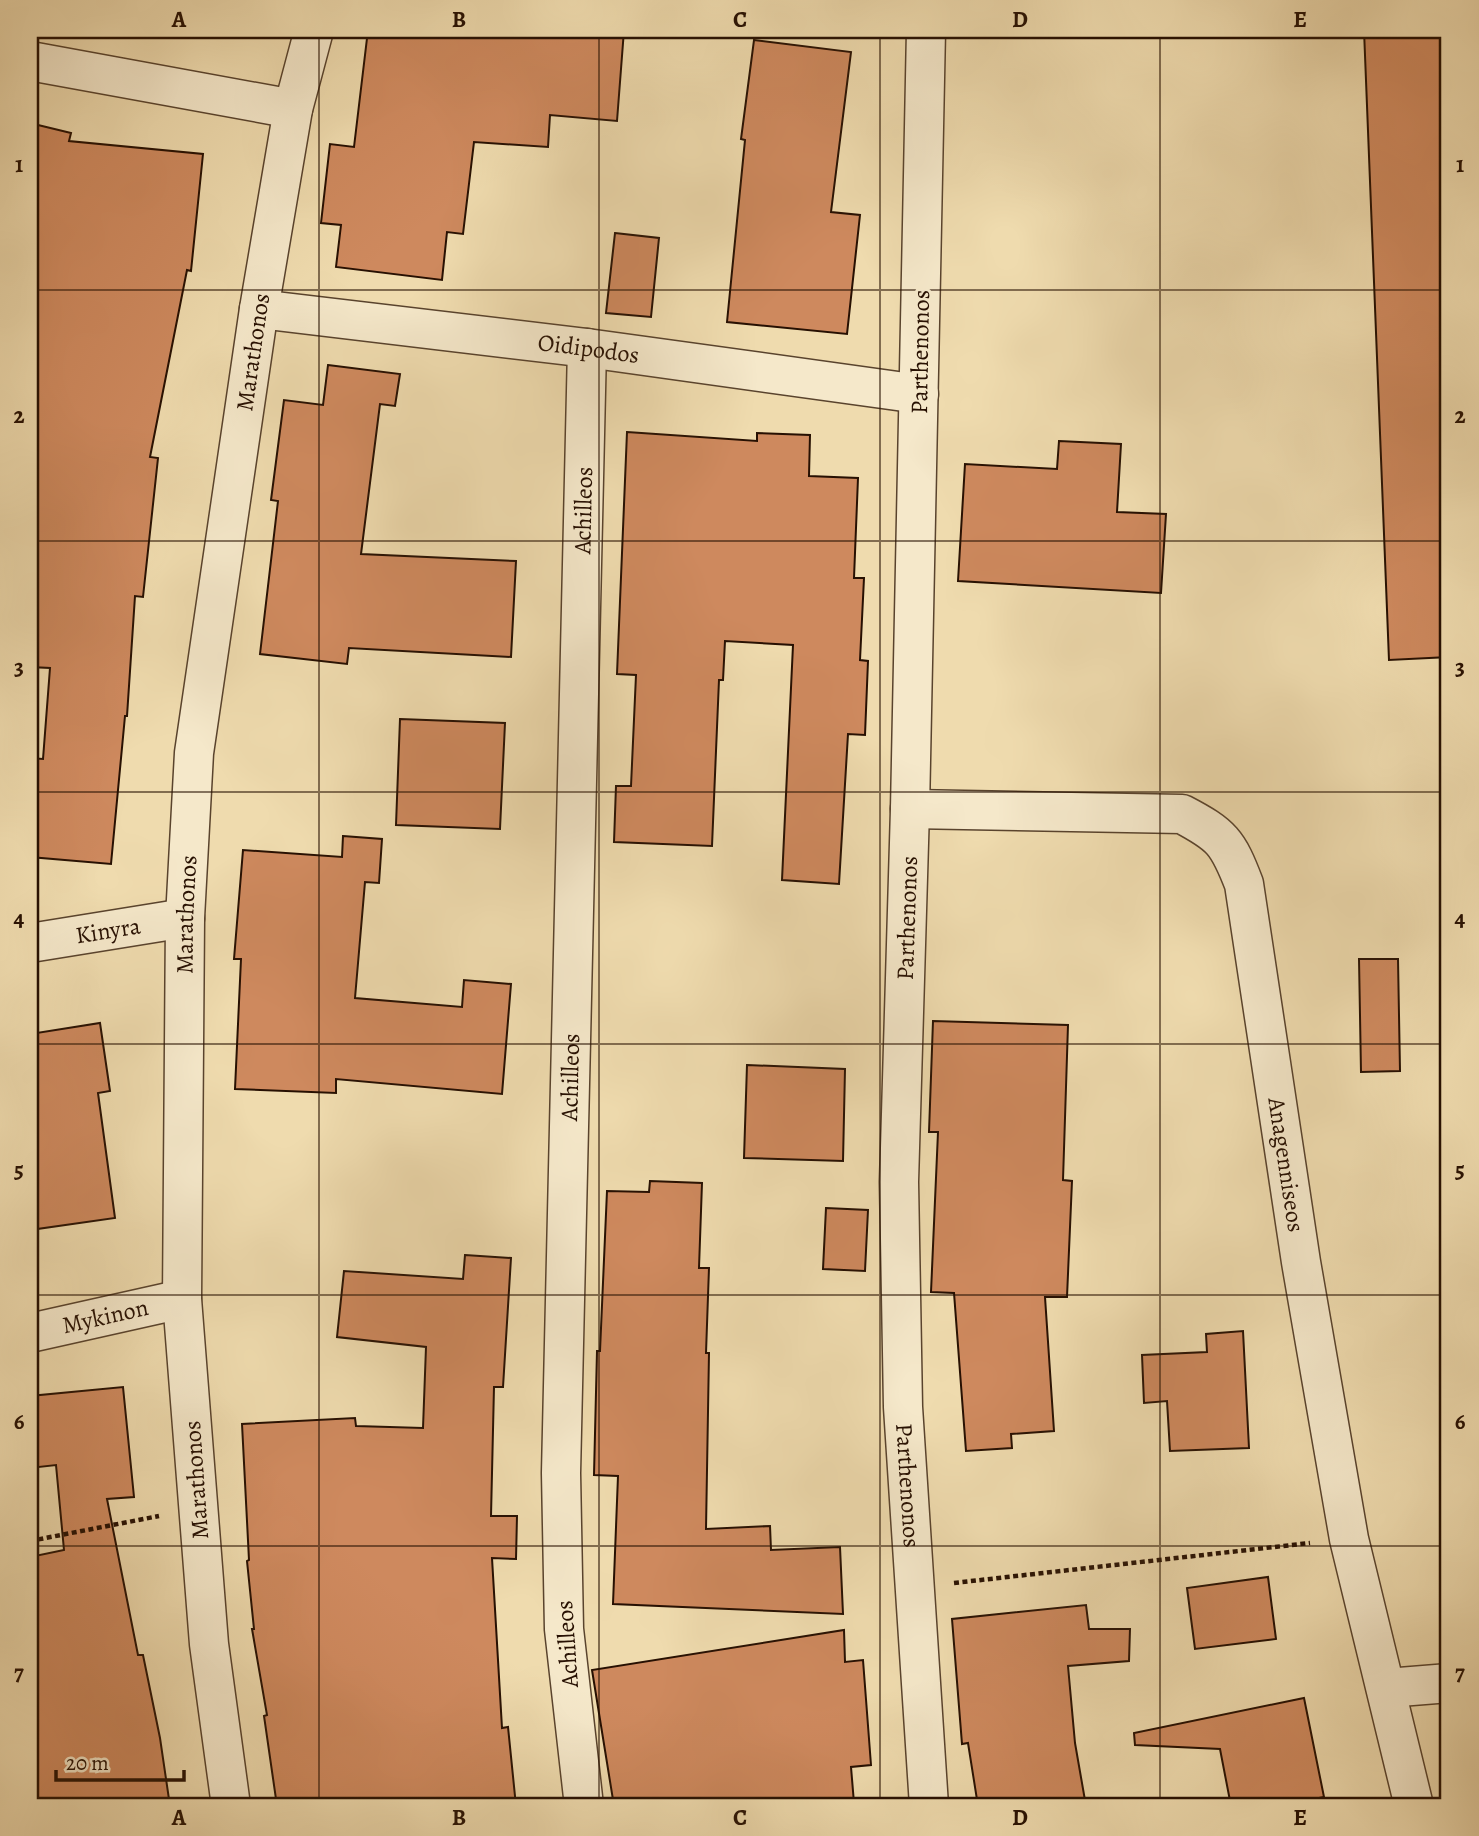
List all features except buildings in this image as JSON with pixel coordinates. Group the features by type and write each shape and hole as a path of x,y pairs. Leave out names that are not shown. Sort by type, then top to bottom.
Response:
{"street":[{"name":"Marathonos","path":"231,1806 209,1644 182,1298 185,918 194,753 259,309 293,109 314,30"},
{"name":"Parthenonos","path":"926,30 910,808 899,1182 903,1407 929,1806"},
{"path":"30,61 293,109"},
{"name":"Oidipodos","path":"259,309 587,348 919,394"},
{"name":"Achilleos","path":"584,1806 578,1773 564,1629 561,1473 587,348"},
{"name":"Anagenniseos","path":"910,808 1182,814 1208,827 1230,849 1244,884 1301,1262 1349,1539 1414,1806"},
{"name":"Kinyra","path":"30,943 185,918"},
{"name":"Mykinon","path":"30,1333 182,1298"},
{"path":"1387,1688 1449,1683"}],"path":[{"path":"30,1541 198,1508"},
{"path":"914,1588 1349,1539"}]}
